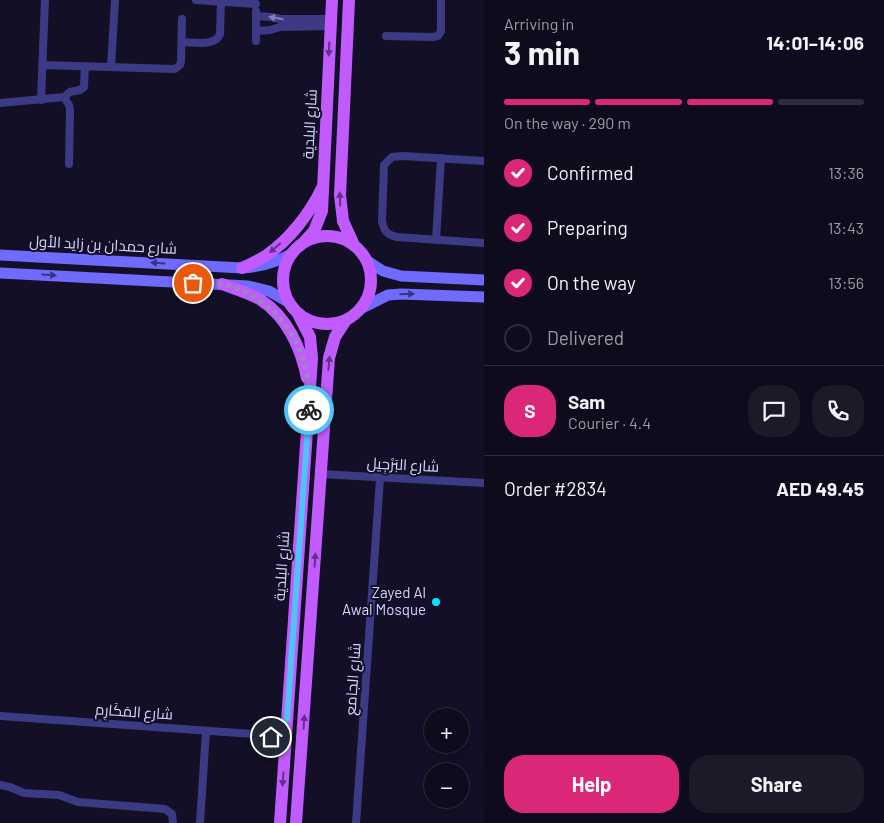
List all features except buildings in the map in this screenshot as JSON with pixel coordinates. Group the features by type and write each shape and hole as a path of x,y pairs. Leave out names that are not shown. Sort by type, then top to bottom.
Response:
{"main road":[{"name":"شارع البلدية","path":"303,243 314,231 322,211 332,0"},
{"path":"349,0 340,196 343,221 354,245 366,260 370,269 371,284 367,299 362,308"},
{"path":"242,268 268,254 287,237 310,210 323,186"},
{"path":"354,245 342,239 329,236 303,243 291,254 286,263 283,278 284,293 288,302 298,314 309,321 334,324 346,320 377,300 401,294 484,297"},
{"name":"شارع حمدان بن زايد الأول","path":"0,255 242,268 262,267 291,254"},
{"path":"366,260 383,271 401,276 484,280"},
{"path":"0,272 222,284 258,288 288,302"},
{"path":"222,284 261,300 282,321 302,354 310,392"},
{"name":"شارع البلدية","path":"280,823 312,348 306,326 298,314"},
{"path":"296,823 329,358 335,337 346,320"}],"street":[{"path":"41,100 45,0"},
{"path":"110,67 114,0"},
{"path":"196,0 256,2 256,42"},
{"path":"386,36 438,36 441,31 441,0"},
{"path":"182,42 212,42 218,39 220,34 221,2"},
{"path":"256,16 331,23"},
{"path":"42,65 175,69 181,63 182,19"},
{"path":"256,31 331,23"},
{"path":"0,103 64,97 70,92 84,88 85,66"},
{"path":"64,97 70,110 69,164"},
{"path":"484,161 392,157 384,165 382,221 387,233 397,238 484,242"},
{"path":"436,240 441,158"},
{"name":"شارع البَرْجِيل","path":"321,474 484,483"},
{"name":"شارع الجامع","path":"356,823 380,478"},
{"name":"شارع المَكَارِم","path":"0,716 266,735"},
{"path":"266,735 281,728 287,719"},
{"path":"200,823 206,731"},
{"path":"266,735 279,744 285,753"},
{"path":"0,785 10,787 24,794 59,795 78,802 165,810 172,814 173,823"},
{"path":"296,823 306,823"}],"way so far":[{"path":"193,283 222,284 248,294 261,300 282,321 302,354 310,392 309,410"}],"place":[{"name":"Zayed Al Awal Mosque","path":"436,602"}],"route":[{"path":"271,737 266,735 272,734 281,728 287,719 309,410"}]}
